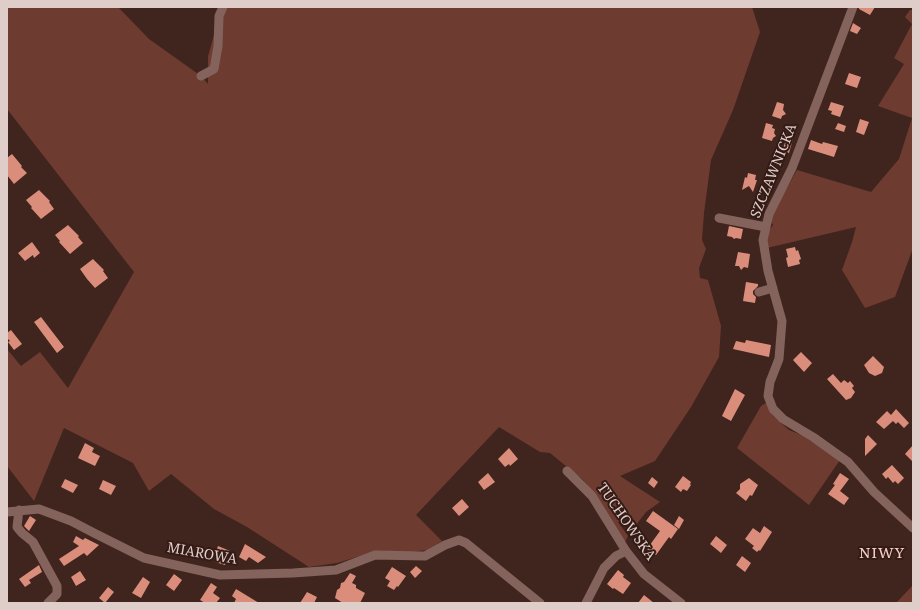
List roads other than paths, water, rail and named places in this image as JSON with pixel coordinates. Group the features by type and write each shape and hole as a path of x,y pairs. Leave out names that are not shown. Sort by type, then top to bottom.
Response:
{"street":[{"path":"201,76 214,69 218,46 220,16 223,7"},
{"name":"SZCZAWNICKA","path":"853,7 792,168 769,214 763,240 768,271 782,321 779,359 770,382 768,396 773,409 783,419 848,462 874,492 913,528"},
{"path":"719,218 766,227"},
{"path":"760,292 773,288"},
{"name":"TUCHOWSKA","path":"567,471 592,496 626,551 644,574 681,603"},
{"name":"MIAROWA","path":"7,512 39,508 71,521 144,558 220,574 293,574 336,570 375,555 425,556 445,545 459,540 466,543 540,603"},
{"path":"18,510 18,527 22,533 33,542 57,586 57,594 48,603"},
{"path":"586,603 604,568 616,556 626,551"}],"district":[{"name":"NIWY","path":"882,554"}]}
